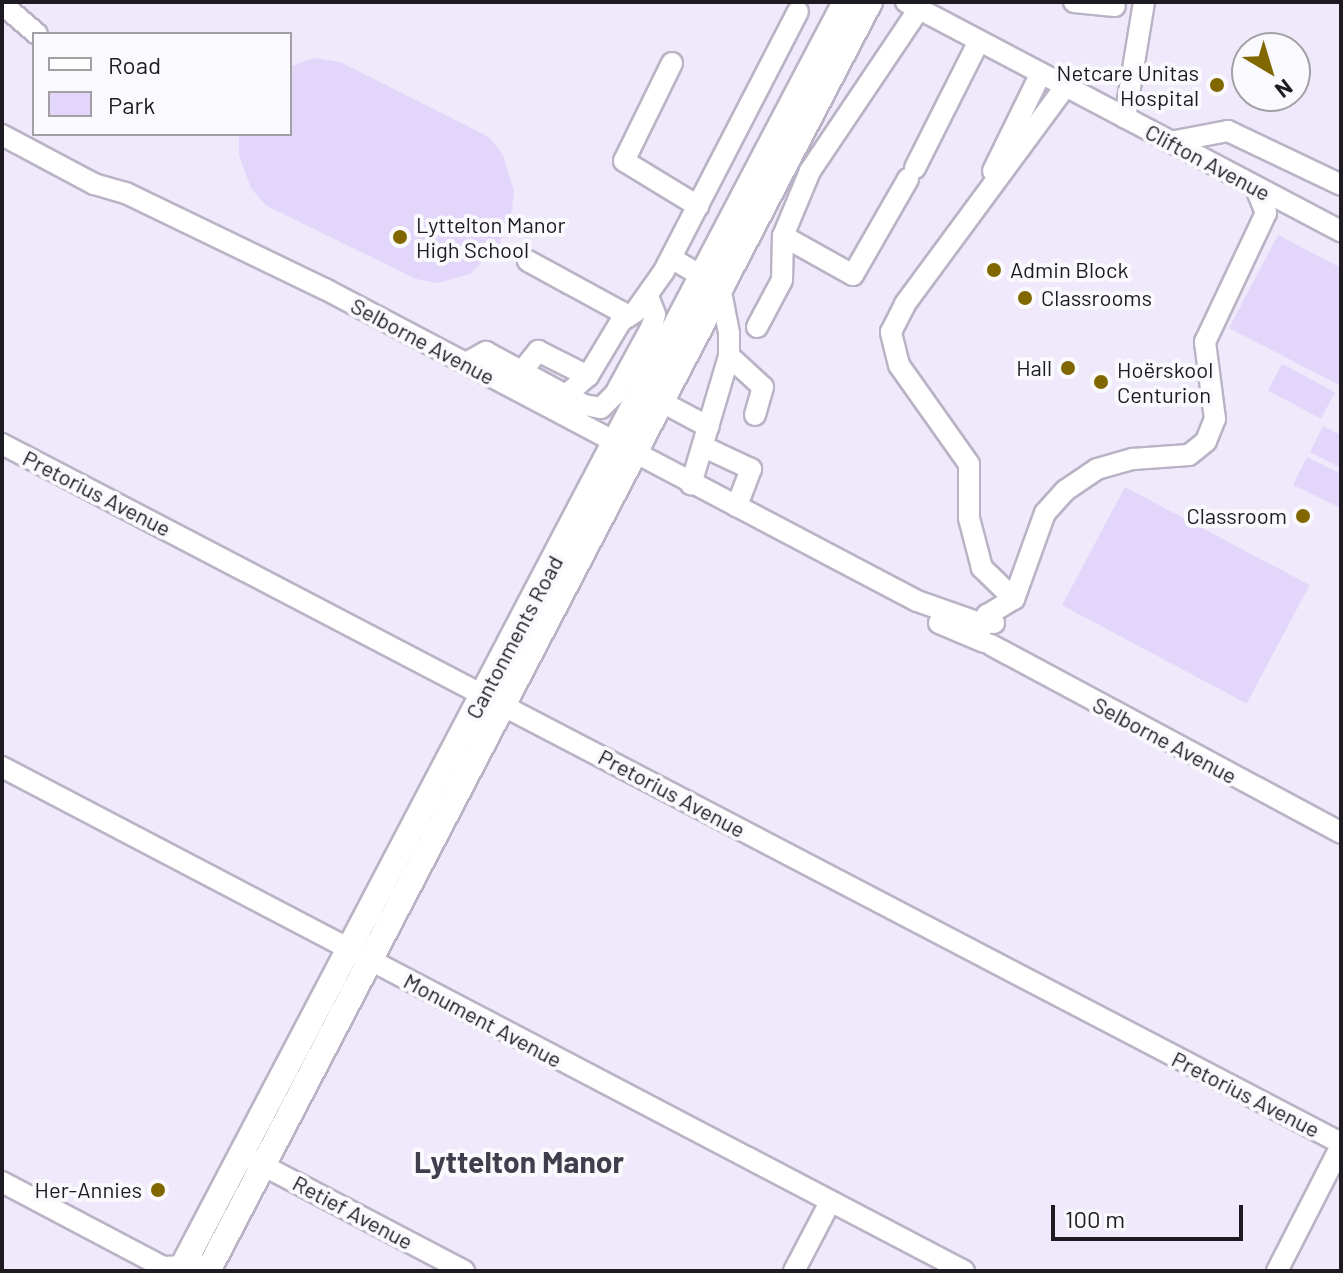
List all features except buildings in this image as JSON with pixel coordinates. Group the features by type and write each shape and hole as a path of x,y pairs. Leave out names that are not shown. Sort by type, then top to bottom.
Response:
{"main road":[{"name":"Cantonments Road","path":"209,1268 253,1160 711,282 845,2"},
{"name":"Cantonments Road","path":"624,450 660,401 711,282 870,2"},
{"name":"Cantonments Road","path":"181,1270 253,1160"}],"street":[{"path":"1074,2 1115,6"},
{"path":"1125,118 1144,2"},
{"path":"2,4 35,32"},
{"path":"757,327 782,280 783,236 810,171 912,5"},
{"name":"Clifton Avenue","path":"912,5 1341,231"},
{"path":"566,395 588,376 629,316 648,297 798,11"},
{"path":"783,236 853,275 911,174 979,41"},
{"path":"672,63 624,161 698,206"},
{"path":"981,200 1041,73"},
{"path":"1014,599 982,568 969,518 969,464 915,393 891,345 895,320 1065,87"},
{"name":"Selborne Avenue","path":"2,120 32,133"},
{"path":"1170,142 1228,131 1341,185"},
{"name":"Selborne Avenue","path":"2,135 94,184 126,193"},
{"name":"Selborne Avenue","path":"41,137 126,193 466,363 754,519 917,601 991,634 1190,748 1286,797 1341,820"},
{"path":"991,634 987,615 1014,599 1045,513 1066,490 1097,469 1133,459 1189,455 1206,441 1215,419 1205,342 1266,213 1255,186"},
{"path":"671,258 711,282 729,356 691,484"},
{"path":"528,261 629,316"},
{"path":"466,363 486,352 595,409 606,406 652,326 655,314 648,297"},
{"path":"522,371 538,351 588,376"},
{"path":"729,356 763,387 755,415"},
{"path":"660,401 751,469 737,506"},
{"name":"Pretorius Avenue","path":"2,444 494,698 1341,1145"},
{"name":"Selborne Avenue","path":"716,497 737,506 754,519"},
{"name":"Monument Avenue","path":"2,767 964,1271"},
{"name":"Selborne Avenue","path":"1286,797 1341,833"},
{"path":"1277,1271 1341,1145"},
{"name":"Retief Avenue","path":"253,1160 464,1271"},
{"path":"2,1182 157,1264 181,1270 209,1268"},
{"path":"794,1271 830,1202"}],"green space":[{"path":"313,58 340,62 489,137 503,155 514,192 512,210 499,245 470,274 438,283 416,279 265,205 251,188 239,156 239,136 292,136 292,66"},
{"path":"1278,235 1341,268 1341,386 1229,328"},
{"path":"1282,364 1335,392 1321,419 1268,390"},
{"path":"1323,426 1341,435 1341,468 1310,452"},
{"path":"1307,457 1341,474 1341,508 1293,485"},
{"path":"1125,487 1310,585 1247,703 1062,605"}],"place":[{"name":"Netcare Unitas Hospital","path":"1217,85"},
{"name":"Lyttelton Manor High School","path":"400,237"},
{"name":"Admin Block","path":"994,270"},
{"name":"Classrooms","path":"1025,298"},
{"name":"Hall","path":"1068,368"},
{"name":"Hoërskool Centurion","path":"1101,382"},
{"name":"Classroom","path":"1303,516"},
{"name":"Her-Annies","path":"158,1190"}],"district":[{"name":"Lyttelton Manor","path":"519,1161"}]}
